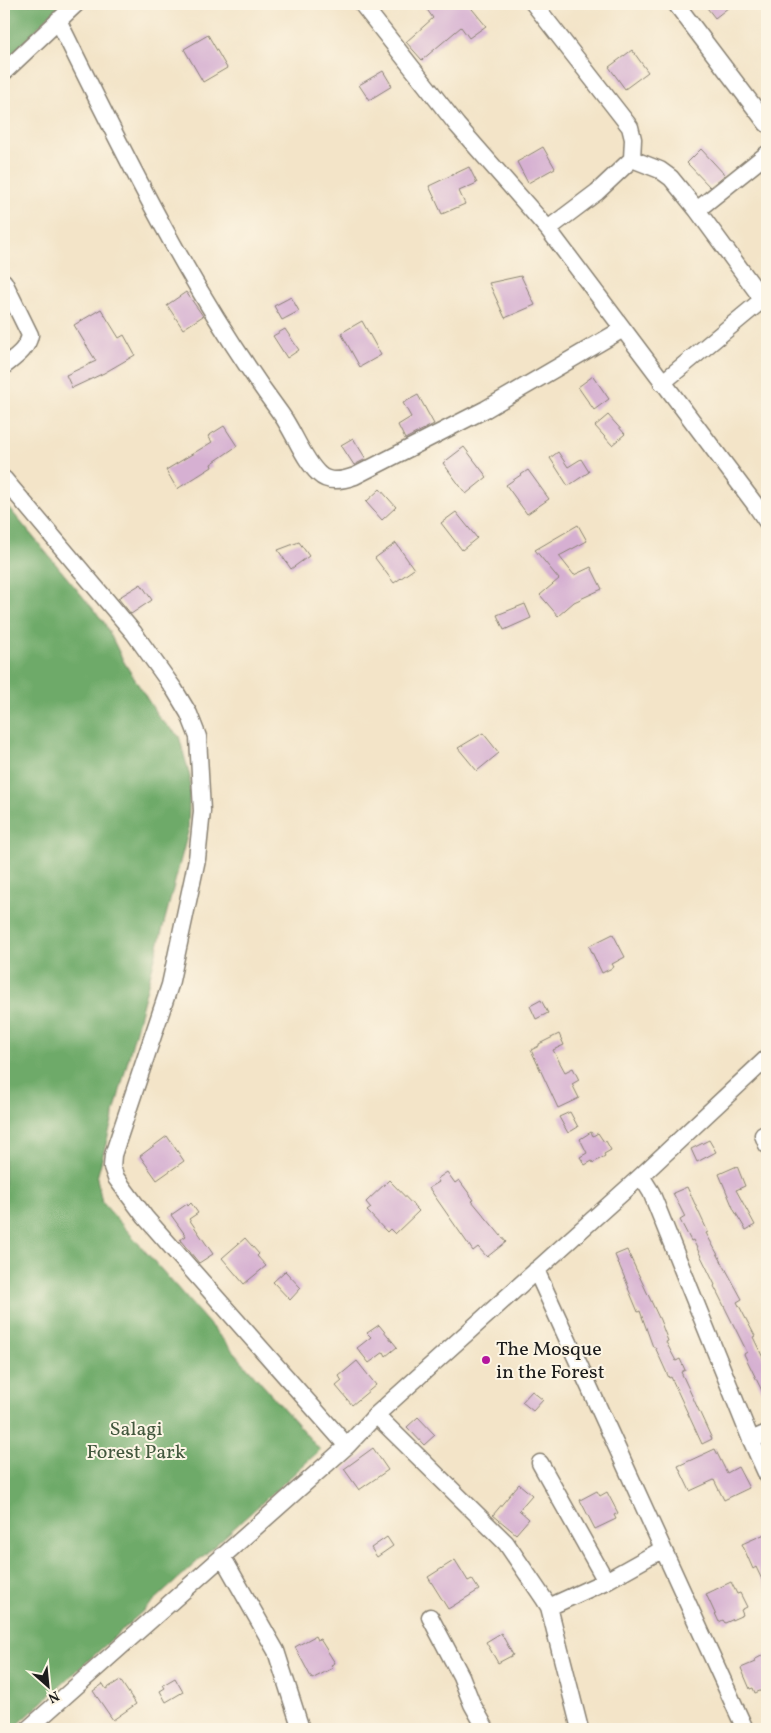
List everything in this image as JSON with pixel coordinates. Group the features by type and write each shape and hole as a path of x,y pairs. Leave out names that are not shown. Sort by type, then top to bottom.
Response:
{"street":[{"path":"4,72 76,4"},
{"path":"362,4 458,125 548,229 767,522"},
{"path":"534,4 630,127 633,138 632,159 597,192 548,229"},
{"path":"676,4 767,124"},
{"path":"58,20 173,246 261,388 287,422 305,454 320,474 326,478 334,480 355,476 486,409 623,329"},
{"path":"698,210 767,154"},
{"path":"632,159 660,170 671,178 698,210 765,298 662,383"},
{"path":"4,282 30,334 29,341 21,353 4,366"},
{"path":"4,479 134,633 184,706 198,738 202,811 197,859 170,985 113,1155 112,1167 116,1178 145,1217 348,1446"},
{"path":"28,1729 348,1446 376,1416 641,1176 767,1058"},
{"path":"641,1176 651,1192 750,1440 767,1475"},
{"path":"536,1270 745,1729"},
{"path":"376,1416 506,1543 549,1607 580,1729"},
{"path":"750,1440 767,1433"},
{"path":"540,1463 606,1581"},
{"path":"549,1607 606,1581 664,1549"},
{"path":"222,1556 276,1651 301,1729"},
{"path":"430,1617 486,1729"}],"green space":[{"path":"4,4 61,4 4,62"},
{"name":"Salagi Forest Park","path":"4,502 104,622 124,662 160,719 179,736 190,777 188,832 97,1178 102,1202 320,1450 13,1729 4,1729"}],"building":[{"path":"423,4 468,4 486,26 469,38 461,27 422,60 406,42 433,18"},
{"path":"704,4 733,4 715,18"},
{"path":"208,35 227,68 203,82 184,49"},
{"path":"632,50 648,72 625,89 609,67"},
{"path":"383,71 392,86 369,100 359,85"},
{"path":"543,147 555,168 528,183 517,162"},
{"path":"701,149 725,175 710,187 687,163"},
{"path":"469,167 477,183 459,191 465,204 442,214 429,186"},
{"path":"521,276 535,305 505,318 489,283"},
{"path":"186,292 203,316 183,329 167,305"},
{"path":"291,297 299,311 282,320 274,306"},
{"path":"101,309 119,338 124,335 135,355 104,373 72,388 66,375 96,361 74,325"},
{"path":"362,321 381,355 360,367 341,333"},
{"path":"285,329 299,350 287,358 273,336"},
{"path":"593,376 609,399 594,410 578,387"},
{"path":"418,395 434,424 405,439 398,425 411,417 403,403"},
{"path":"608,415 625,434 612,445 595,426"},
{"path":"224,426 237,446 211,464 212,467 177,489 166,470 212,442 208,436"},
{"path":"353,438 366,459 354,465 341,445"},
{"path":"464,447 487,477 466,494 443,463"},
{"path":"558,452 568,467 581,459 589,472 568,486 550,458"},
{"path":"528,470 549,499 527,514 506,485"},
{"path":"380,489 396,507 382,520 366,502"},
{"path":"456,512 477,538 462,550 441,523"},
{"path":"578,525 587,541 559,556 574,575 591,567 602,589 574,602 558,616 540,595 559,579 535,550"},
{"path":"299,542 309,556 291,569 278,550"},
{"path":"396,543 414,569 394,583 375,558"},
{"path":"141,584 152,600 131,614 118,598"},
{"path":"525,604 531,618 504,630 497,615"},
{"path":"483,733 499,753 477,771 458,748"},
{"path":"613,934 625,957 612,964 614,967 602,973 589,946"},
{"path":"541,1000 548,1013 536,1019 530,1006"},
{"path":"559,1034 564,1045 553,1050 565,1072 573,1068 579,1080 572,1084 579,1098 558,1108 531,1050"},
{"path":"570,1112 578,1127 568,1133 559,1117"},
{"path":"591,1132 593,1136 598,1133 611,1150 593,1163 592,1161 585,1165 580,1157 587,1153 580,1139"},
{"path":"167,1136 184,1161 157,1180 140,1156"},
{"path":"709,1140 716,1152 697,1162 691,1149"},
{"path":"737,1166 745,1186 736,1190 755,1225 746,1230 734,1210 719,1174"},
{"path":"447,1172 455,1183 459,1180 474,1200 472,1201 506,1242 487,1257 478,1247 473,1251 429,1188 439,1182 437,1179"},
{"path":"389,1180 419,1211 395,1234 390,1229 387,1232 367,1211 371,1208 366,1202"},
{"path":"687,1187 708,1232 706,1233 742,1299 737,1302 755,1336 753,1337 767,1366 767,1401 744,1354 747,1352 715,1285 693,1240 691,1241 680,1220 685,1217 673,1193"},
{"path":"191,1203 198,1213 189,1219 213,1254 199,1263 180,1240 186,1236 171,1215"},
{"path":"245,1238 259,1254 257,1256 266,1266 244,1284 222,1258"},
{"path":"627,1250 660,1320 668,1341 666,1342 676,1361 680,1359 685,1370 681,1372 712,1439 702,1444 671,1377 669,1378 655,1347 653,1347 640,1311 638,1312 615,1255"},
{"path":"285,1271 301,1288 290,1300 273,1282"},
{"path":"379,1325 397,1347 386,1356 384,1352 369,1363 357,1348 371,1337 367,1333"},
{"path":"357,1361 376,1385 352,1405 336,1386 342,1381 339,1376"},
{"path":"532,1391 543,1400 533,1411 522,1402"},
{"path":"418,1417 435,1435 424,1445 407,1427"},
{"path":"373,1448 388,1470 359,1490 344,1469"},
{"path":"715,1449 727,1473 738,1467 749,1488 724,1500 714,1480 690,1491 678,1466"},
{"path":"519,1484 532,1495 519,1510 529,1519 516,1534 493,1515"},
{"path":"597,1491 600,1496 607,1492 618,1513 614,1515 616,1519 595,1529 580,1500"},
{"path":"767,1533 767,1590 756,1567 753,1569 742,1544"},
{"path":"387,1537 393,1546 377,1557 371,1548"},
{"path":"455,1560 468,1581 472,1579 479,1590 448,1609 428,1577"},
{"path":"731,1582 737,1594 740,1593 747,1607 741,1610 743,1615 725,1623 723,1620 719,1622 706,1594"},
{"path":"501,1633 513,1655 498,1663 486,1642"},
{"path":"315,1636 317,1640 320,1639 335,1663 331,1665 333,1668 312,1679 295,1647"},
{"path":"767,1653 767,1688 755,1693 753,1688 750,1689 741,1668 755,1662 754,1660"},
{"path":"175,1678 183,1692 166,1702 160,1691 165,1688 163,1685"},
{"path":"120,1680 136,1704 113,1720 93,1691 103,1684 106,1689"}],"place":[{"name":"The Mosque in the Forest","path":"486,1360"}]}
